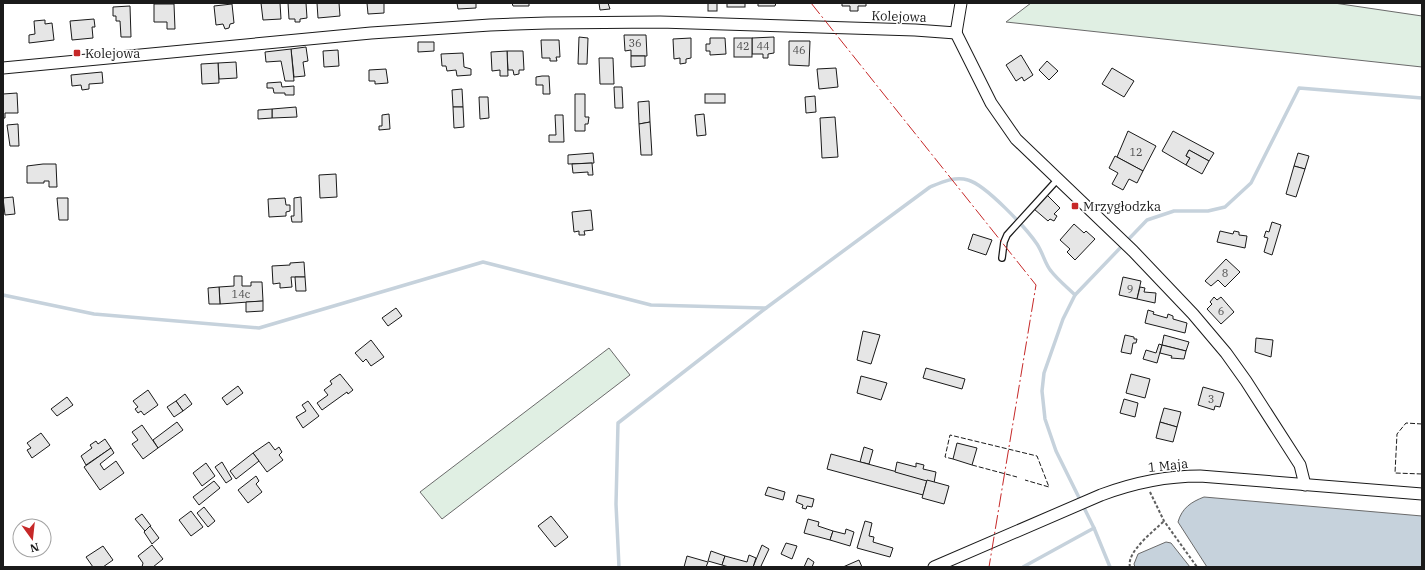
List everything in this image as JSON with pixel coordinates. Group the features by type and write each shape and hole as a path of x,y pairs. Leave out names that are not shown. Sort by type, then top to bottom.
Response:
{"street":[{"path":"961,3 956,33 998,116 1016,139 1111,230 1193,314 1230,358 1300,465 1305,486"},
{"name":"Kolejowa","path":"3,68 371,32 547,23 668,23 907,29 956,33"},
{"name":"1 Maja","path":"934,567 1064,510 1101,495 1146,481 1182,476 1200,476 1305,486 1422,494"}],"lane":[{"path":"1002,258 1004,242 1014,227 1058,179"}],"path":[{"path":"1146,481 1164,521 1197,567"},
{"path":"1130,567 1129,564 1132,552 1164,521"}],"green space":[{"path":"1031,3 1334,3 1422,16 1422,67 1006,22"},
{"path":"609,348 630,375 442,519 420,492"}],"shaded area":[{"path":"1204,497 1422,516 1422,567 1207,567 1178,522 1182,513 1188,506"},
{"path":"1166,542 1171,543 1190,567 1135,567 1134,564 1138,554"}],"building":[{"path":"261,3 280,3 281,19 263,20"},
{"path":"288,3 306,3 307,18 300,19 300,22 295,22 295,19 289,19"},
{"path":"317,3 339,3 340,16 318,18"},
{"path":"367,3 384,3 384,13 368,14"},
{"path":"457,3 476,3 476,8 458,9"},
{"path":"512,3 529,3 529,6 513,6"},
{"path":"599,3 608,3 610,9 600,10"},
{"path":"708,3 717,3 717,11 708,11"},
{"path":"727,3 745,3 745,7 727,7"},
{"path":"758,3 776,3 775,6 758,6"},
{"path":"842,3 866,3 866,6 858,6 858,11 850,11 850,6 842,6"},
{"path":"154,4 174,4 175,29 167,29 167,22 154,22"},
{"path":"232,4 234,23 230,24 229,28 225,29 223,24 216,25 214,6"},
{"path":"130,6 131,37 121,37 120,21 116,21 116,16 113,16 113,7"},
{"path":"94,19 95,27 92,27 93,38 72,40 70,21"},
{"path":"45,20 45,24 52,23 54,40 29,43 29,35 35,34 34,21"},
{"path":"624,35 646,35 647,56 631,56 631,50 625,51"},
{"path":"579,37 588,38 587,64 578,64"},
{"path":"774,37 774,53 768,54 768,58 763,58 763,54 752,54 752,38"},
{"path":"691,38 691,58 686,59 686,63 680,64 680,58 674,59 673,39"},
{"path":"710,38 725,38 726,54 710,55 710,51 706,51 706,44 710,44"},
{"path":"734,38 752,38 752,57 734,57"},
{"path":"541,40 559,40 560,57 556,57 557,61 550,61 550,58 542,58"},
{"path":"789,41 810,41 809,66 789,65"},
{"path":"418,42 434,42 434,51 418,52"},
{"path":"306,47 308,61 303,62 305,76 294,77 291,49"},
{"path":"291,49 294,81 285,81 281,61 266,62 265,52"},
{"path":"338,50 339,66 324,67 323,51"},
{"path":"507,51 523,51 524,70 519,70 519,74 514,75 513,70 508,70"},
{"path":"507,51 508,76 500,76 500,70 492,71 491,52"},
{"path":"463,53 464,67 471,69 471,75 457,76 456,70 447,71 446,66 442,66 441,54"},
{"path":"1021,55 1033,75 1024,81 1022,77 1016,81 1006,65"},
{"path":"631,56 645,56 645,66 631,67"},
{"path":"599,58 613,58 614,84 600,84"},
{"path":"1047,61 1058,71 1049,80 1039,70"},
{"path":"236,62 237,78 219,79 218,63"},
{"path":"218,63 219,83 202,84 201,64"},
{"path":"836,68 838,87 819,89 817,69"},
{"path":"1112,68 1134,81 1124,97 1102,84"},
{"path":"386,69 388,83 375,84 375,81 369,81 369,70"},
{"path":"102,72 103,83 89,84 89,89 82,90 81,85 72,86 71,75"},
{"path":"549,76 550,94 543,94 543,85 536,85 536,77"},
{"path":"281,82 282,87 294,86 294,95 274,93 273,88 267,88 267,83"},
{"path":"614,87 622,87 623,108 615,108"},
{"path":"462,89 463,107 453,107 452,90"},
{"path":"17,93 18,113 5,113 5,118 3,118 3,94"},
{"path":"575,94 585,94 585,117 589,117 588,124 585,124 585,131 575,131"},
{"path":"705,94 725,94 725,103 705,103"},
{"path":"815,96 816,112 806,113 805,97"},
{"path":"479,97 488,97 489,118 480,119"},
{"path":"649,101 650,122 639,124 638,102"},
{"path":"296,107 297,117 272,118 272,109"},
{"path":"453,107 463,107 464,127 454,128"},
{"path":"272,109 272,118 258,119 258,110"},
{"path":"389,114 390,129 379,130 379,126 382,126 382,115"},
{"path":"704,114 706,135 697,136 695,115"},
{"path":"555,115 563,115 564,142 549,142 549,135 556,135"},
{"path":"835,117 838,157 822,158 820,118"},
{"path":"650,122 652,155 641,155 639,124"},
{"path":"18,124 19,146 10,146 7,125"},
{"path":"1128,131 1156,146 1143,171 1117,157"},
{"path":"1173,131 1214,153 1209,161 1189,150 1186,156 1190,158 1186,165 1162,151"},
{"path":"1189,150 1209,161 1202,174 1186,165 1190,158 1186,156"},
{"path":"593,153 594,163 568,164 568,155"},
{"path":"1298,153 1309,156 1305,169 1294,166"},
{"path":"1115,156 1143,171 1137,183 1129,179 1123,190 1112,184 1118,173 1109,168"},
{"path":"592,163 593,175 588,175 588,172 573,173 572,164"},
{"path":"56,164 57,187 49,187 49,181 44,181 44,183 27,183 27,166"},
{"path":"1294,166 1305,169 1296,197 1286,194"},
{"path":"336,174 337,197 320,198 319,175"},
{"path":"1047,195 1060,208 1054,214 1057,216 1054,221 1050,219 1048,221 1034,209"},
{"path":"13,197 15,214 5,215 3,198"},
{"path":"301,197 302,222 292,222 291,216 294,216 294,198"},
{"path":"57,198 68,198 68,220 59,220"},
{"path":"285,198 286,205 290,205 290,211 286,212 286,216 269,217 268,199"},
{"path":"591,210 593,230 584,231 585,235 579,235 579,231 574,232 572,212"},
{"path":"1272,222 1281,225 1272,255 1264,252 1268,238 1264,237 1266,231 1269,232"},
{"path":"1074,224 1084,233 1086,231 1095,239 1075,260 1067,252 1070,249 1060,240"},
{"path":"1220,231 1233,234 1234,231 1239,232 1239,235 1247,236 1245,248 1217,242"},
{"path":"973,234 992,240 986,255 968,249"},
{"path":"1226,259 1240,272 1225,287 1218,280 1211,286 1205,281"},
{"path":"304,262 305,277 291,277 292,287 280,288 280,283 273,284 272,266 290,265 290,263"},
{"path":"234,276 242,276 242,286 251,286 251,282 262,282 263,301 220,304 219,287 234,286"},
{"path":"295,277 305,277 306,291 296,291"},
{"path":"1123,277 1141,281 1137,299 1119,295"},
{"path":"219,287 220,304 209,304 208,288"},
{"path":"1140,287 1145,288 1144,292 1156,293 1155,303 1137,299"},
{"path":"1214,297 1217,300 1221,297 1234,312 1221,324 1207,309 1212,304 1210,302"},
{"path":"263,301 263,311 246,312 246,302"},
{"path":"396,308 402,316 388,326 382,318"},
{"path":"1148,310 1154,312 1153,314 1167,318 1168,314 1173,316 1173,319 1187,323 1185,333 1145,323"},
{"path":"863,331 880,335 871,364 857,360"},
{"path":"1125,335 1137,339 1136,343 1133,343 1131,354 1121,352"},
{"path":"1164,335 1189,342 1186,351 1162,345"},
{"path":"1256,338 1273,340 1271,357 1255,352"},
{"path":"371,340 384,357 371,366 366,359 363,362 355,353"},
{"path":"1159,344 1162,345 1157,363 1143,359 1146,350 1156,353"},
{"path":"1162,345 1186,351 1184,359 1171,358 1172,356 1160,353"},
{"path":"926,368 965,379 962,389 923,378"},
{"path":"340,374 353,390 348,394 347,392 322,410 317,403 328,395 324,390 332,384 330,381"},
{"path":"1131,374 1150,379 1145,398 1126,393"},
{"path":"861,376 887,383 881,400 857,393"},
{"path":"238,386 243,393 227,405 222,398"},
{"path":"1203,387 1224,393 1220,407 1215,406 1214,410 1198,405"},
{"path":"148,390 158,405 144,415 141,411 138,413 135,409 138,407 133,401"},
{"path":"185,394 192,404 183,411 176,401"},
{"path":"67,397 73,405 57,416 51,409"},
{"path":"1124,399 1138,403 1135,417 1120,413"},
{"path":"176,401 183,411 174,417 167,407"},
{"path":"308,401 319,416 303,428 296,417 306,411 302,405"},
{"path":"1164,408 1181,412 1177,427 1160,422"},
{"path":"177,422 183,430 158,448 153,440"},
{"path":"1160,422 1177,427 1173,442 1156,438"},
{"path":"142,425 158,448 143,459 132,444 138,440 132,432"},
{"path":"41,433 50,445 32,458 27,450 31,448 27,443"},
{"path":"105,439 111,448 86,465 81,456 92,448 90,445 96,441 98,444"},
{"path":"269,442 275,450 279,447 282,452 279,455 283,460 267,472 253,453"},
{"path":"957,443 977,448 972,465 953,459"},
{"path":"864,447 873,450 869,464 860,462"},
{"path":"111,448 114,453 100,464 104,470 116,461 124,473 100,490 84,467"},
{"path":"253,453 259,461 236,479 230,471"},
{"path":"831,454 927,480 923,495 827,469"},
{"path":"222,462 232,479 226,483 215,467"},
{"path":"897,462 916,467 916,463 924,465 923,469 936,472 934,483 895,472"},
{"path":"206,463 215,476 202,486 193,473"},
{"path":"256,476 259,481 256,484 262,492 248,503 238,490"},
{"path":"927,480 949,486 944,504 922,498"},
{"path":"214,481 220,488 199,505 193,497"},
{"path":"768,487 785,492 783,500 765,495"},
{"path":"798,495 814,499 812,507 807,506 806,509 802,508 803,505 796,502"},
{"path":"204,507 215,521 208,527 197,513"},
{"path":"191,511 203,527 191,536 179,520"},
{"path":"142,514 151,526 145,531 135,519"},
{"path":"551,516 568,537 555,547 538,526"},
{"path":"808,519 819,522 818,526 833,531 830,540 804,533"},
{"path":"865,521 872,523 869,536 874,537 873,542 893,548 890,557 857,548"},
{"path":"150,526 159,538 152,544 144,532"},
{"path":"846,529 854,532 850,546 830,540 833,531 845,534"},
{"path":"786,543 797,546 792,559 781,554"},
{"path":"152,545 163,559 153,567 142,567 143,563 138,556"},
{"path":"762,545 769,549 761,566 764,567 753,567"},
{"path":"103,546 113,560 103,567 93,567 86,557"},
{"path":"711,551 725,556 722,565 708,561"},
{"path":"749,555 756,558 753,567 729,567 722,565 725,556 747,562"},
{"path":"687,556 708,562 706,567 684,567"},
{"path":"808,558 814,562 812,567 804,567"},
{"path":"859,560 862,567 843,567"}],"waterway":[{"path":"1110,567 1094,528 1056,451 1045,419 1042,391 1044,373 1063,319 1075,295 1147,220 1174,211 1208,211 1225,207 1251,183 1299,88 1422,98"},
{"path":"619,567 616,504 618,423 766,308 930,187 949,180 963,179 968,180 985,190 995,198 1024,228 1037,244 1051,271 1075,295"},
{"path":"3,295 94,314 259,328 483,262 651,305 766,308"},
{"path":"1023,567 1094,528"}],"fence":[{"path":"1422,424 1406,423 1397,434 1395,473 1422,474"},
{"path":"953,459 945,457 950,435 1037,456 1049,487 1025,480"},
{"path":"972,465 1017,477"}],"power":[{"path":"811,3 1036,285 989,567"}],"place":[{"name":"Kolejowa","path":"77,53"},
{"name":"Mrzygłodzka","path":"1075,206"}]}
